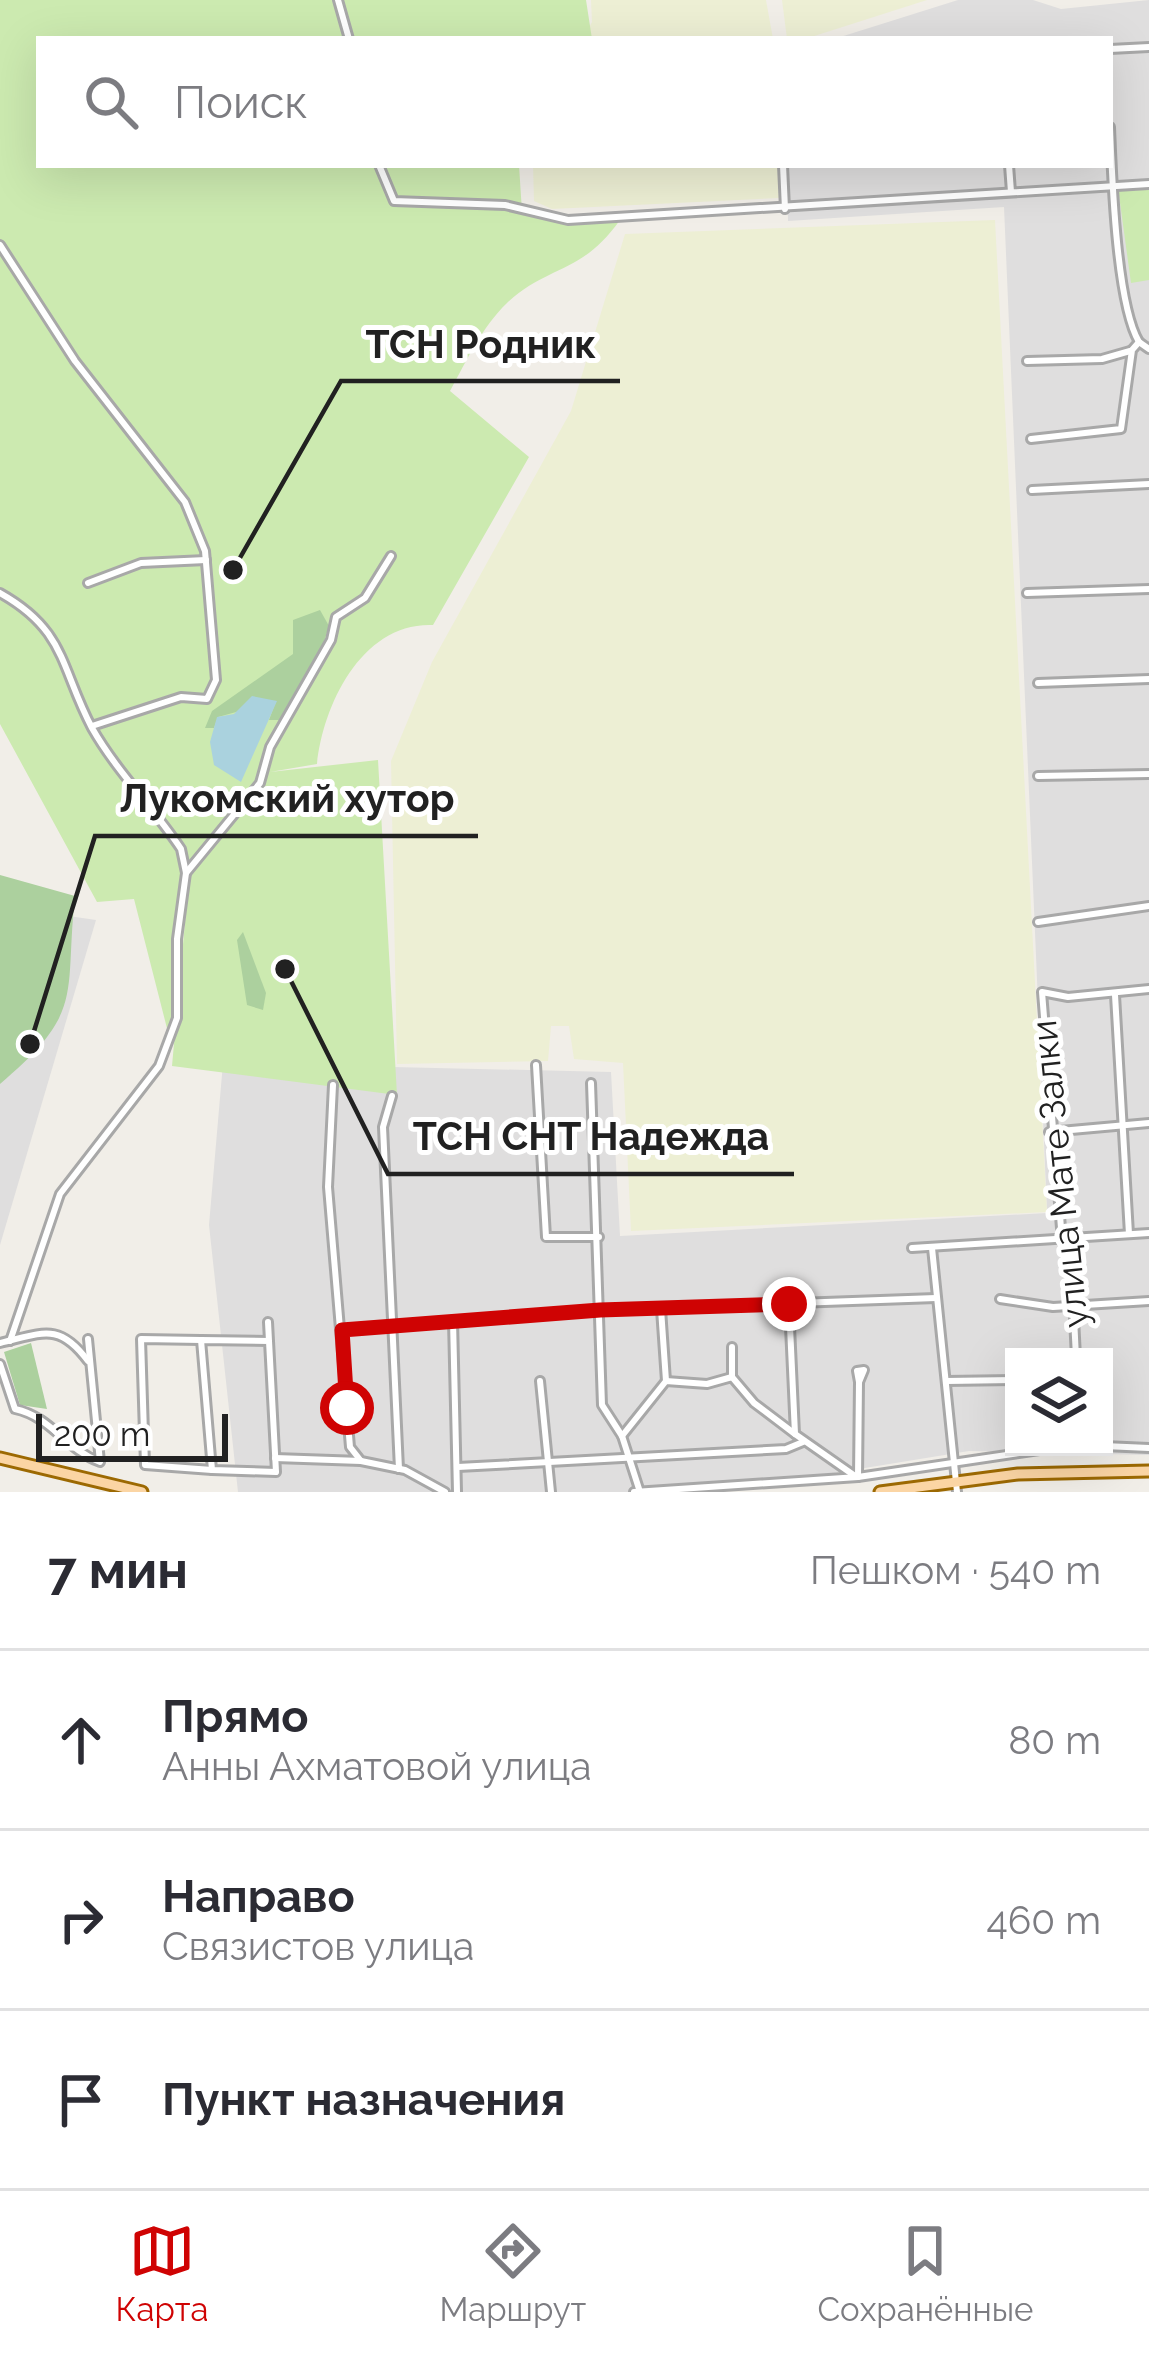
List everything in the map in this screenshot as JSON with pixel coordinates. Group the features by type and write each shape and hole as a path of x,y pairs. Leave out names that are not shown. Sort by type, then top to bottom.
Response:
{"main road":[{"path":"0,1458 142,1492"},
{"path":"880,1492 956,1487 1081,1469 1149,1471"}],"street":[{"path":"338,0 348,36"},
{"path":"1113,49 1149,47"},
{"path":"380,168 388,195 405,203 505,206 568,220 1149,184"},
{"path":"783,168 785,208"},
{"path":"1010,168 1011,193"},
{"path":"1111,168 1131,319 1139,342 1149,349"},
{"path":"0,245 75,361 185,502 206,560 216,680 207,699 181,697 92,727"},
{"path":"1027,361 1102,359 1132,350 1139,342"},
{"path":"1031,439 1121,429 1132,350"},
{"path":"1032,490 1149,484"},
{"path":"186,873 260,784 270,747 331,640 336,617 365,598 391,556"},
{"path":"88,583 141,563 206,560"},
{"path":"1027,592 1149,589"},
{"path":"0,592 34,612 55,641 92,727 181,849 186,873 177,939 177,1018 159,1066 60,1194 5,1342"},
{"path":"1038,683 1149,679"},
{"path":"1038,776 1149,774"},
{"path":"1038,922 1149,906"},
{"path":"1130,1234 1114,994 1149,988"},
{"name":"улица Мате Залки","path":"1076,1348 1070,1240 1061,1228 1049,1132 1042,992 1068,997 1114,994"},
{"path":"536,1065 546,1238 599,1238"},
{"path":"592,1083 602,1405 622,1436 637,1492 858,1478 1005,1455"},
{"path":"333,1085 328,1187 350,1447 361,1461"},
{"path":"392,1096 382,1127 399,1468"},
{"path":"1049,1132 1149,1123"},
{"path":"912,1248 1149,1233"},
{"path":"932,1248 956,1487"},
{"path":"342,1330 600,1310 936,1298"},
{"path":"1000,1299 1075,1306 1149,1301"},
{"path":"789,1304 795,1434"},
{"path":"622,1436 666,1381 661,1309"},
{"path":"453,1320 457,1492"},
{"path":"268,1322 276,1472 145,1465 141,1340 269,1341"},
{"path":"5,1342 46,1332 66,1336 90,1364"},
{"path":"0,1364 15,1409 41,1415 76,1453 100,1462 88,1339"},
{"path":"201,1340 212,1470"},
{"path":"732,1347 732,1377 754,1402 858,1478"},
{"path":"666,1381 706,1384 732,1377"},
{"path":"944,1381 1005,1379"},
{"path":"540,1381 544,1463 551,1492"},
{"path":"858,1478 859,1382"},
{"path":"458,1467 786,1449 803,1442"},
{"path":"1113,1446 1149,1448"},
{"path":"275,1458 361,1461 399,1468 445,1492"}],"shaded area":[{"path":"958,0 1033,0 1061,9 1149,0 1149,1455 1113,1454 1113,1348 1005,1348 1005,1452 969,1451 718,1492 238,1492 209,1225 223,1063 611,1072 620,1236 1047,1213 1004,207 788,221 787,168 1113,168 1113,36 844,36"},
{"path":"0,906 96,920 0,1245"}],"green space":[{"path":"0,0 586,0 592,36 36,36 36,168 519,168 522,212 563,222 620,220 592,251 522,290 498,312 450,391 529,457 433,625 386,637 351,671 328,717 317,764 270,772 378,760 397,1095 172,1066 188,889 171,1044 134,899 97,902 0,724"},
{"path":"591,0 766,0 772,36 585,36 592,22"},
{"path":"782,0 927,0 814,36 787,36"},
{"path":"533,168 778,168 779,198 552,209 534,201"},
{"path":"1149,187 1149,280 1131,283 1118,188"},
{"path":"995,220 1047,1212 631,1231 623,1063 574,1059 569,1026 551,1026 548,1061 397,1064 391,761 432,662 571,411 625,234"},
{"path":"320,610 329,626 320,654 280,720 269,720 276,701 218,717 214,728 205,728 212,711 293,654 293,620"},
{"path":"0,875 75,896 69,980 59,1019 0,1084"},
{"path":"243,932 266,993 263,1010 247,1005 237,940"},
{"path":"31,1343 47,1409 20,1405 4,1352"}],"water":[{"path":"252,696 277,701 241,782 214,765 210,742 217,717 234,714"}],"place":[{"name":"ТСН Родник","path":"233,570"},
{"name":"ТСН СНТ Надежда","path":"285,969"},
{"name":"Лукомский хутор","path":"30,1044"}],"route":[{"path":"347,1408 342,1330 600,1310 789,1304"}]}
